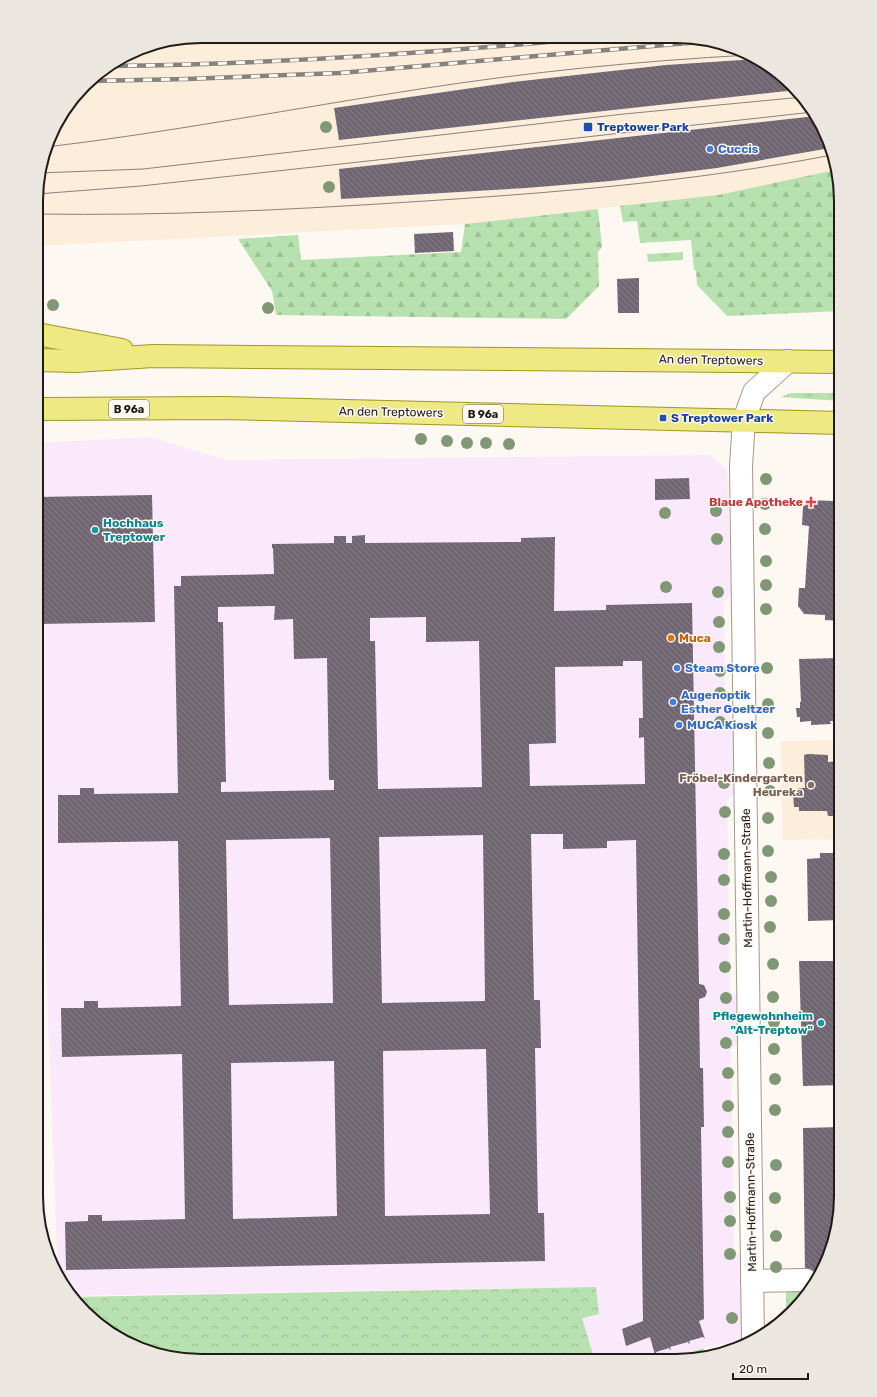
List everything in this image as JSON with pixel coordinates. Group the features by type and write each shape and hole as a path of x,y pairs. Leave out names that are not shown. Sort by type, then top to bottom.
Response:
{"main road":[{"name":"An den Treptowers","path":"43,335 153,356"},
{"name":"An den Treptowers","path":"43,360 76,361 153,356 834,362"},
{"name":"An den Treptowers","path":"43,409 229,408 744,420"},
{"name":"B 96a","path":"744,420 834,423"}],"street":[{"name":"Martin-Hoffmann-Straße","path":"753,1334 741,478 744,420 754,392 788,361"},
{"path":"752,1282 806,1280"}],"shaded area":[{"path":"191,43 686,43 707,46 727,51 746,59 764,70 788,89 807,113 818,131 826,150 831,171 718,195 465,224 43,246 43,191 48,160 59,131 70,113 89,89 113,70 131,59 160,48"},
{"path":"151,437 225,460 710,455 727,469 731,594 724,602 725,711 733,721 734,794 727,800 730,990 737,997 738,1041 731,1049 734,1250 742,1257 743,1339 703,1348 684,1354 593,1354 582,1318 599,1314 596,1287 79,1296 64,1275 58,1262 43,885 43,443"},
{"name":"Fröbel-Kindergarten Heureka","path":"834,740 834,839 782,840 781,741"}],"green space":[{"path":"831,171 834,191 834,311 727,316 697,285 691,240 640,243 637,221 623,222 620,206 718,195"},
{"path":"598,209 602,247 598,252 599,286 566,319 276,315 272,291 238,239 298,235 301,260 461,252 465,224"},
{"path":"683,252 683,260 648,262 647,254"},
{"path":"791,393 834,393 834,401 781,397"},
{"path":"805,1286 786,1310 786,1287"},
{"path":"596,1287 599,1314 582,1318 593,1354 191,1354 160,1349 131,1338 97,1315 80,1297"},
{"path":"703,1348 704,1351 696,1353 684,1354"}],"building":[{"path":"747,60 764,70 789,91 339,140 334,108 513,82 666,65"},
{"path":"809,117 818,131 825,149 717,168 611,181 526,188 341,199 339,169"},
{"path":"453,232 454,251 415,253 414,234"},
{"path":"639,278 639,313 618,313 617,279"},
{"path":"689,478 690,499 655,500 655,479"},
{"name":"Hochhaus Treptower","path":"152,495 155,622 43,624 43,497"},
{"path":"834,498 834,621 825,620 825,615 804,614 798,606 799,588 805,588 809,526 802,525 803,507 810,500 833,501"},
{"path":"365,535 365,543 521,542 521,538 555,537 554,611 606,610 606,605 692,603 699,984 704,985 707,992 705,997 699,999 700,1068 703,1068 704,1127 701,1127 704,1319 699,1321 705,1339 703,1337 689,1341 689,1344 688,1342 670,1347 670,1350 669,1348 656,1352 657,1354 655,1354 650,1337 626,1346 622,1329 643,1321 636,840 607,841 607,848 563,849 563,834 531,834 534,1000 540,1000 541,1048 535,1048 538,1213 544,1213 545,1261 66,1270 65,1222 88,1221 88,1215 102,1215 102,1221 185,1219 182,1054 62,1057 61,1008 84,1008 84,1001 98,1001 98,1008 181,1006 178,841 58,843 58,795 80,795 80,788 94,788 94,794 178,793 174,586 181,586 181,576 274,574 272,544 334,543 334,536 346,536 346,543 352,543 352,536","holes":["275,606 274,620 293,619 294,659 327,658 329,780 334,780 334,790 221,792 221,782 226,782 223,622 218,622 218,607","426,617 426,642 479,641 482,787 378,789 375,641 370,641 370,618","623,661 642,661 643,718 639,718 639,738 644,737 645,784 530,786 529,744 556,743 555,667 623,666","483,835 485,1001 382,1003 379,837","330,838 333,1003 229,1005 226,840","486,1049 490,1214 385,1216 383,1051","334,1061 337,1216 233,1219 231,1063"]},
{"path":"834,658 834,721 830,721 831,724 811,725 811,721 800,722 800,717 797,717 796,708 800,708 801,702 799,659"},
{"path":"804,755 828,755 828,762 834,762 834,816 828,816 827,811 799,811 799,807 794,807 793,793 798,793 798,788 805,788"},
{"path":"820,853 834,853 834,920 808,921 807,859 820,858"},
{"name":"Pflegewohnheim \"Alt-Treptow\"","path":"799,961 834,961 834,1085 803,1086"},
{"path":"834,1127 833,1216 826,1247 814,1273 805,1273 803,1128"}],"tram line":[{"path":"53,146 187,127 502,77 667,60 738,56"},
{"path":"46,173 143,169 624,114 796,98"},
{"path":"43,194 141,186 807,113"},
{"path":"43,214 224,212 516,195 674,179 828,156"}],"railway":[{"path":"119,66 233,63 355,57 533,43"},
{"path":"99,81 340,73 687,43"}],"place":[{"name":"Treptower Park","path":"588,127"},
{"name":"Cuccis","path":"710,149"},
{"name":"S Treptower Park","path":"663,418"},
{"name":"Blaue Apotheke","path":"811,502"},
{"name":"Hochhaus Treptower","path":"95,530"},
{"name":"Muca","path":"671,638"},
{"name":"Steam Store","path":"677,668"},
{"name":"Augenoptik Esther Goeltzer","path":"673,702"},
{"name":"MUCA Kiosk","path":"679,725"},
{"name":"Fröbel-Kindergarten Heureka","path":"811,785"},
{"name":"Pflegewohnheim \"Alt-Treptow\"","path":"821,1023"}]}
